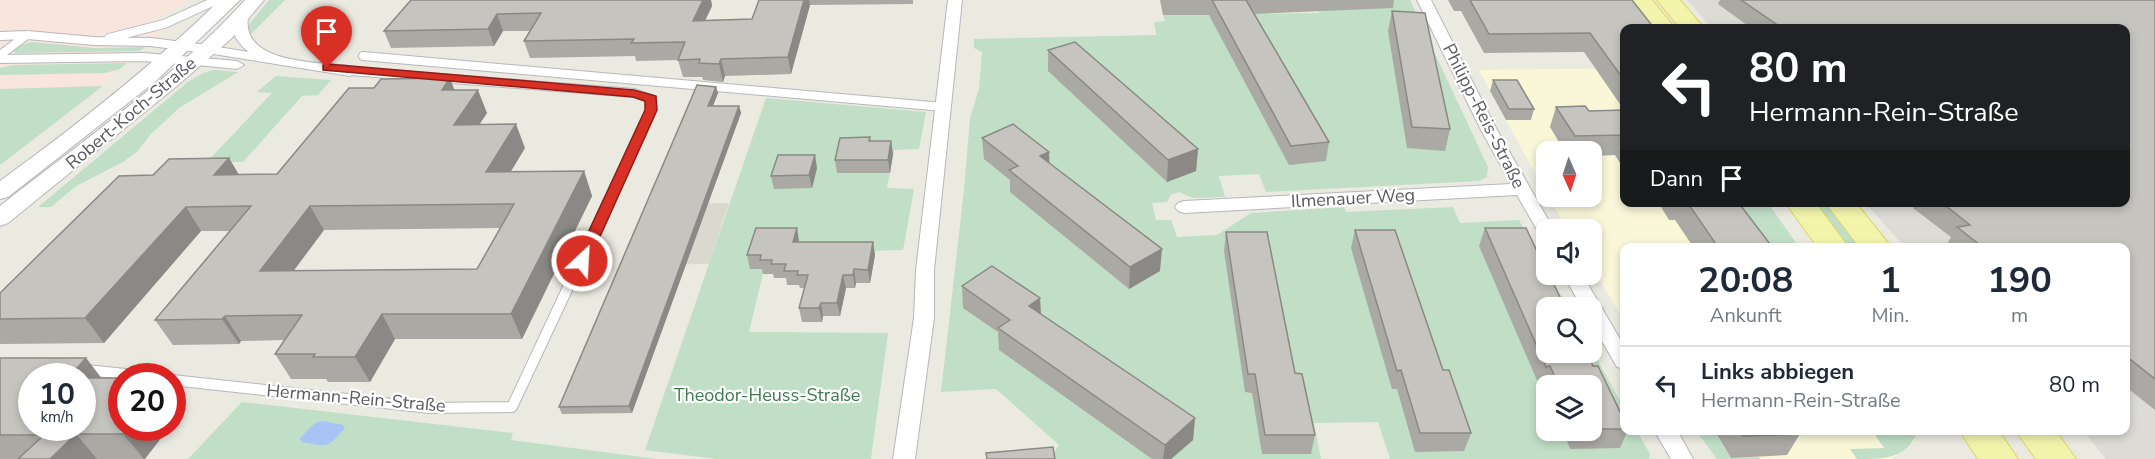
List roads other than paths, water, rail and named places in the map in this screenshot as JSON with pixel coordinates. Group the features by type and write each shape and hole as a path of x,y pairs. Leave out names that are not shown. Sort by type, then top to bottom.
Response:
{"main road":[{"path":"1640,0 1660,24"},
{"path":"1668,0 1689,24"},
{"path":"1803,207 1830,243"},
{"path":"1843,207 1873,243"},
{"path":"1981,435 1999,459"},
{"path":"2037,435 2057,459"}],"street":[{"name":"Robert-Koch-Straße","path":"0,218 104,137 236,8 255,0"},
{"path":"904,459 924,318 925,270 955,0"},
{"name":"Philipp-Reis-Straße","path":"1424,0 1521,189 1539,219"},
{"name":"Hermann-Rein-Straße","path":"236,8 241,38 275,60"},
{"name":"Robert-Koch-Straße","path":"0,192 187,54"},
{"name":"Hermann-Rein-Straße","path":"187,54 249,65 275,60 350,70"},
{"name":"Ilmenauer Weg","path":"1184,207 1521,189"},
{"path":"1578,285 1620,355"},
{"path":"1668,435 1682,459"}],"lane":[{"path":"94,41 138,32 182,19 217,0"},
{"path":"0,57 27,34"},
{"path":"0,36 27,34 94,41 151,42 187,54"},
{"path":"0,57 130,57 187,54"},
{"path":"363,56 943,107"},
{"name":"Hermann-Rein-Straße","path":"186,382 430,408 512,407 651,110 651,99 634,93 350,70"}],"water":[{"path":"323,421 343,425 345,428 326,445 302,442 300,438 315,423"}],"park label":[{"name":"Theodor-Heuss-Straße","path":"767,395"}]}
